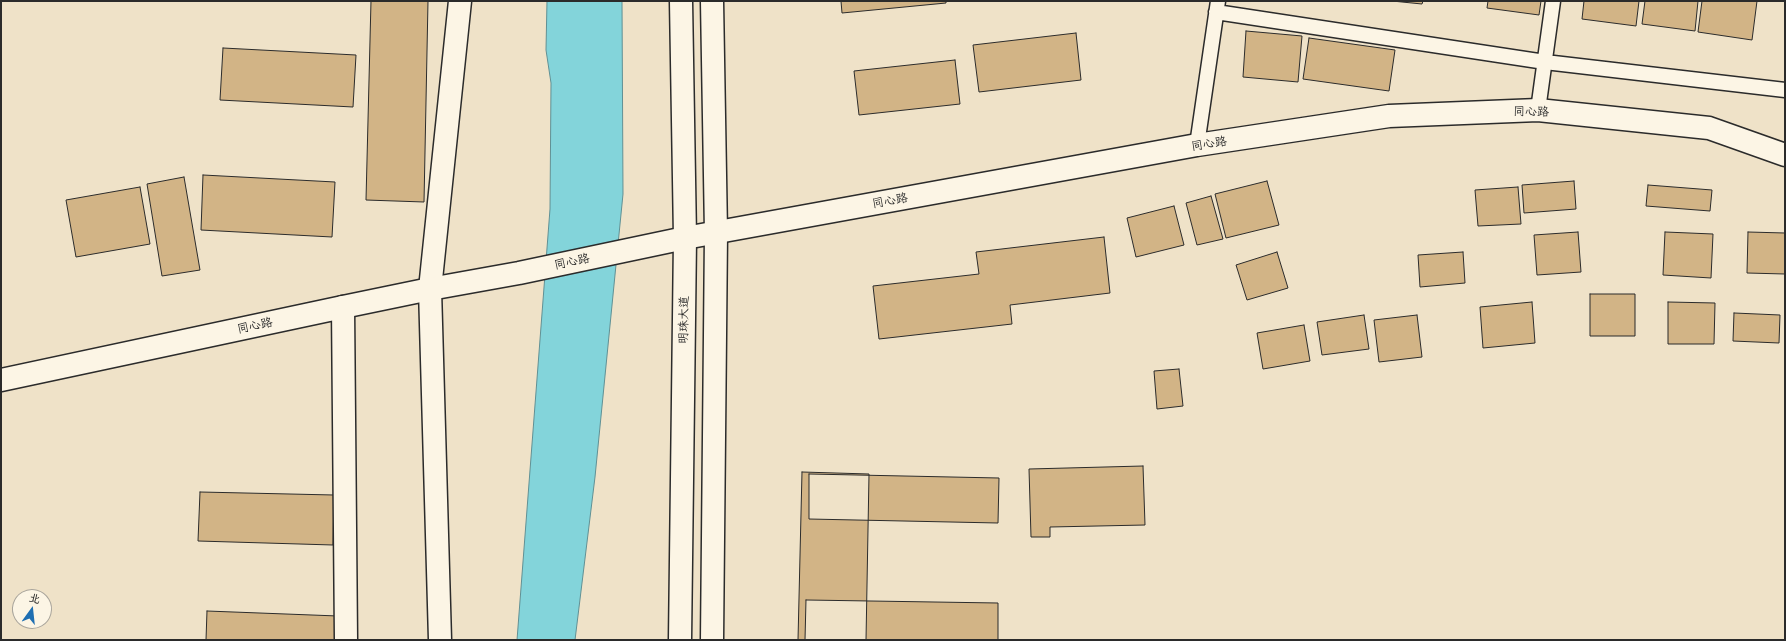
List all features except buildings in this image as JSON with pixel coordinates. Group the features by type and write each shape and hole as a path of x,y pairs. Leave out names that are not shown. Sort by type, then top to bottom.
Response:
{"street":[{"path":"440,640 430,289 460,1"},
{"name":"明珠大道","path":"680,640 685,238 681,1"},
{"path":"712,1 716,233 712,640"},
{"name":"同心路","path":"1,380 343,307 519,273 685,238 1197,145 1390,116 1538,110 1709,128 1785,155"},
{"path":"343,307 346,640"}],"lane":[{"path":"1538,110 1553,1"},
{"path":"1197,145 1217,7 1545,62 1785,90"}],"water":[{"path":"547,1 622,1 623,194 595,477 575,640 517,640 550,209 551,83 546,50"}]}
